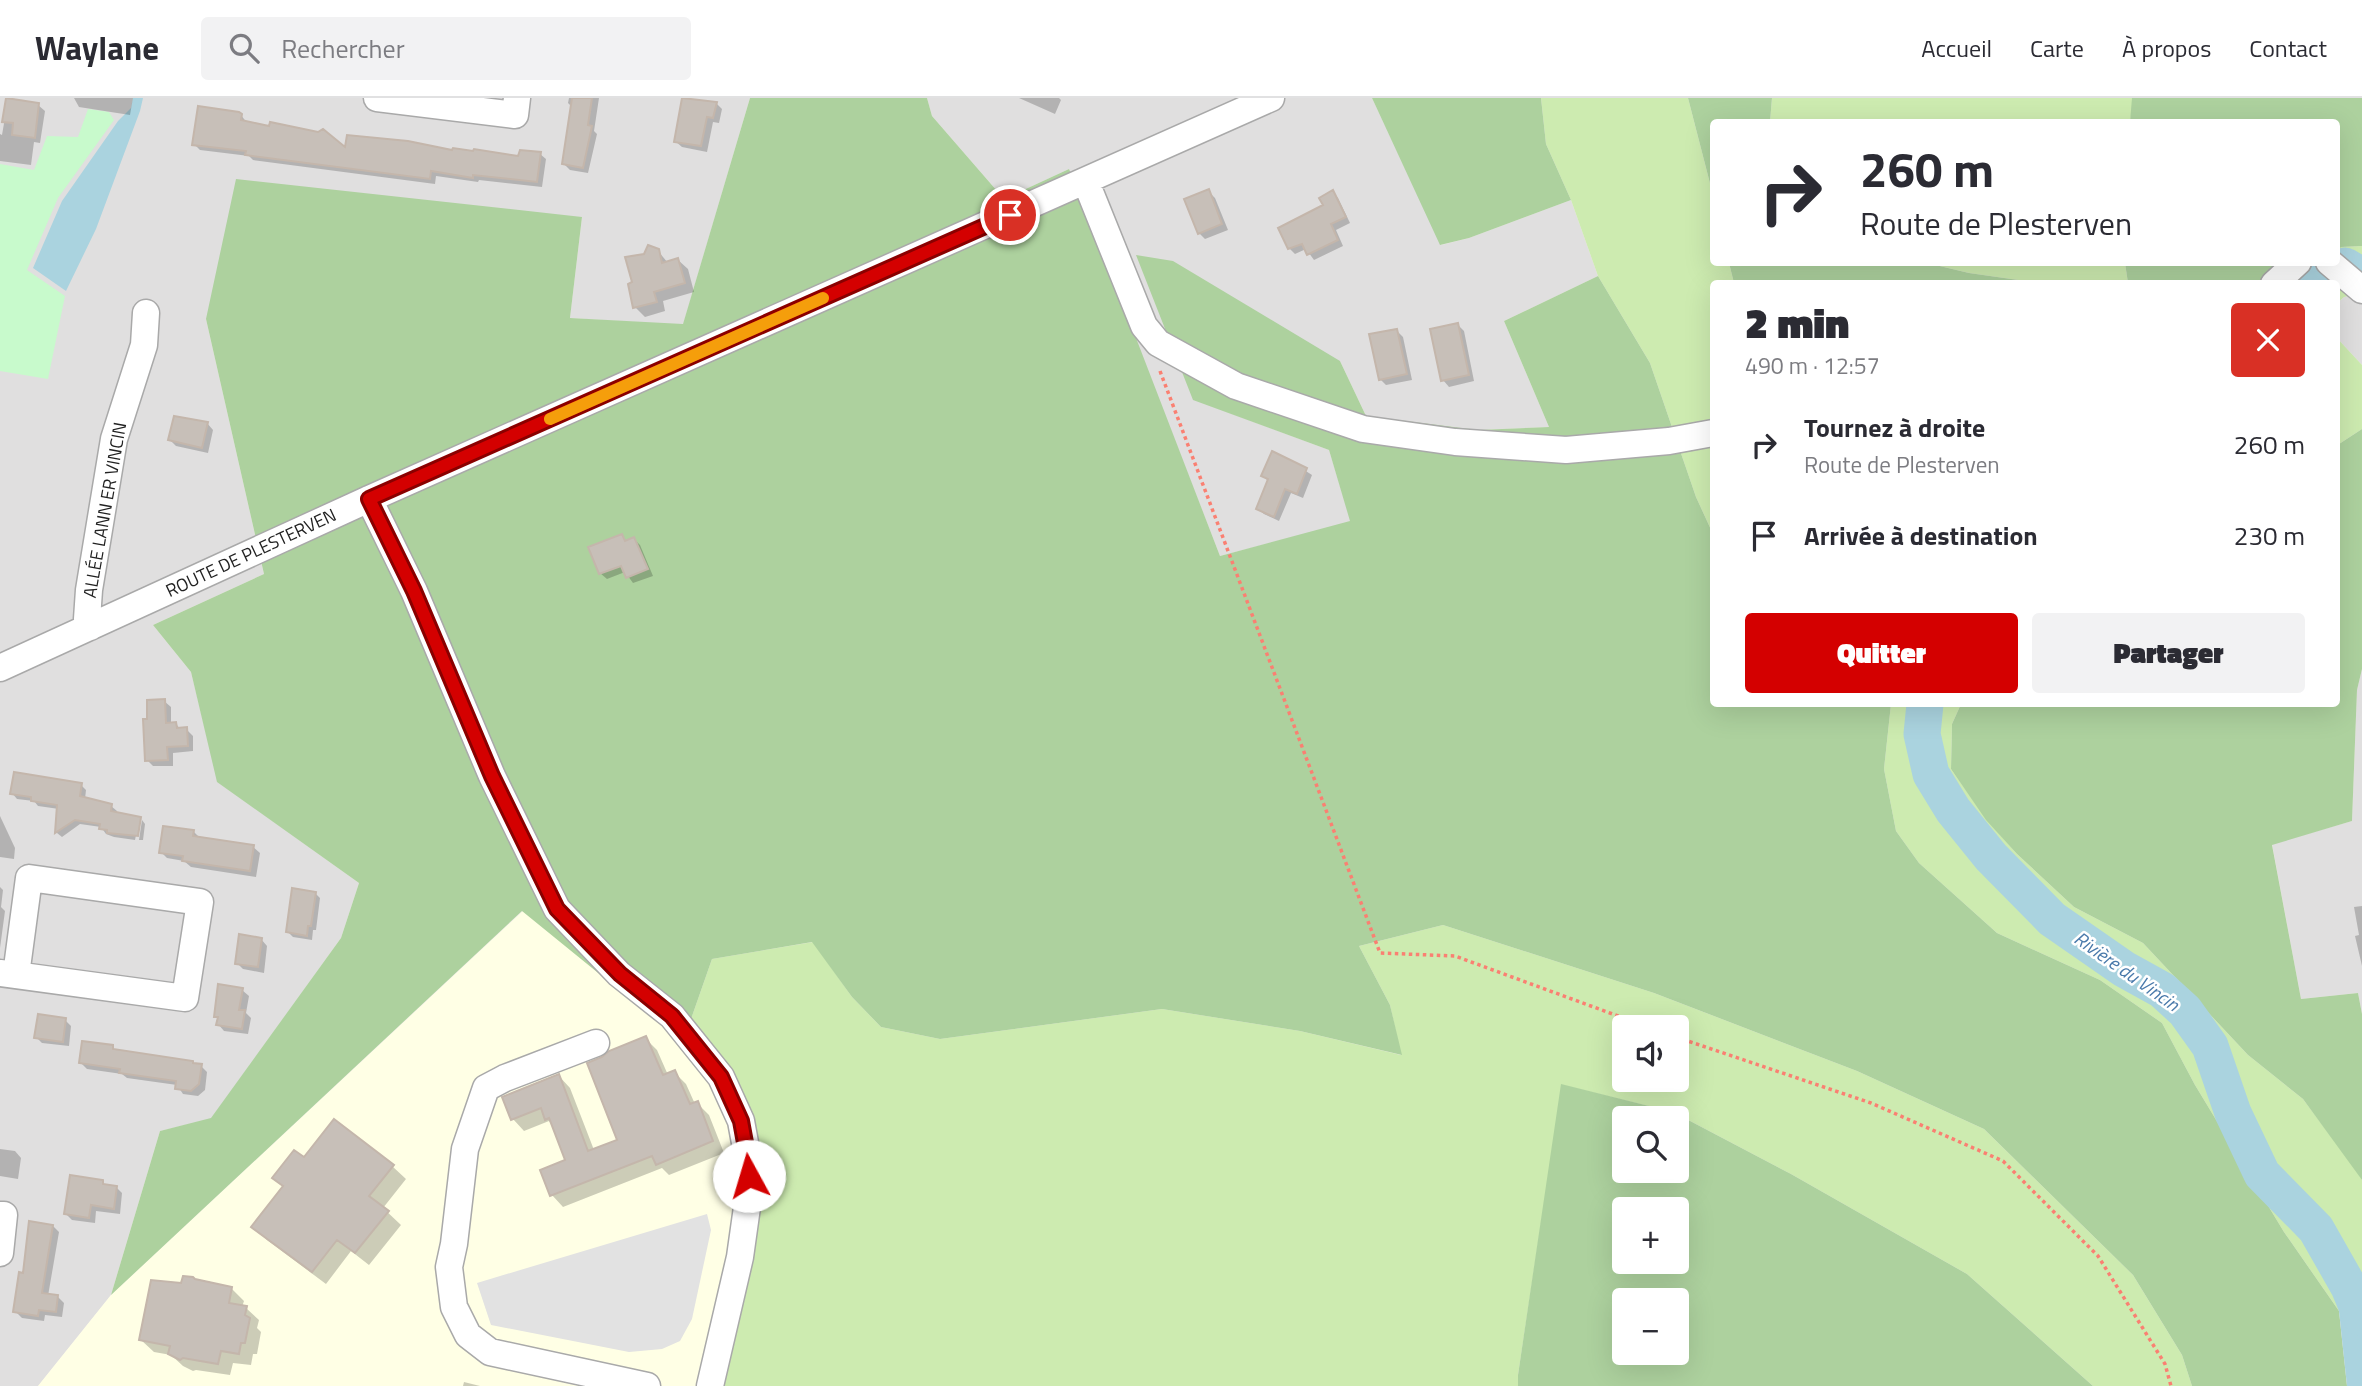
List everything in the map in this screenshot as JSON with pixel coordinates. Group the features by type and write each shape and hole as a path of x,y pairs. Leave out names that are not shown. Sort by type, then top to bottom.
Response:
{"street":[{"path":"377,98 515,115 517,98"},
{"name":"ROUTE DE PLESTERVEN","path":"0,668 369,499 1271,98"},
{"path":"1086,182 1144,326 1158,343 1236,386 1363,429 1455,442 1566,450 1669,441 1710,434"},
{"path":"2278,280 2294,266"},
{"name":"ALLÉE LANN ER VINCIN","path":"90,627 87,619 89,590 114,439 144,345 146,313"},
{"path":"369,499 414,591 492,776 557,909 620,974 672,1016 721,1077 741,1121 748,1159 749,1194 740,1257 710,1386"},
{"path":"29,878 200,902 185,998 8,974 29,878"},
{"path":"596,1044 505,1078 486,1088 465,1149 449,1267 454,1307 468,1335 490,1352 647,1386"},
{"path":"0,1214 4,1215 0,1253"}],"path":[{"path":"1158,343 1156,362 1380,953 1455,956 1615,1015"},
{"path":"1689,1041 1871,1103 2003,1161 2098,1256 2165,1364 2171,1386"}],"shaded area":[{"path":"0,98 750,98 683,325 570,318 582,217 206,319 264,574 153,625 191,672 218,782 359,883 341,938 211,1119 160,1131 111,1295 38,1386 0,1386"},
{"path":"927,98 1372,98 1441,245 1469,238 1571,200 1598,276 1504,321 1549,427 1478,430 1366,416 1340,361 1193,399 1329,450 1351,522 1220,556 1069,169 1004,199 932,116"},
{"path":"2362,293 2362,365 2340,341 2340,300"},
{"path":"2362,669 2362,1014 2358,993 2301,999 2272,844 2352,821 2357,690"},
{"path":"523,911 683,1042 713,1082 734,1127 741,1208 707,1386 38,1386 111,1295"},
{"path":"707,1214 711,1230 692,1319 680,1341 662,1349 629,1352 491,1325 477,1283"}],"green space":[{"path":"750,98 927,98 932,116 1004,199 1069,169 1220,556 1350,521 1329,450 1193,400 1136,255 1173,261 1340,361 1366,416 1478,430 1549,427 1504,321 1598,276 1650,363 1696,497 1710,527 1710,707 1891,707 1884,769 1896,831 1919,863 1997,933 2100,980 2162,1023 2195,1085 2284,1232 2339,1311 2347,1386 2192,1386 2182,1355 2133,1275 1984,1129 1857,1071 1654,993 1443,925 1359,946 1390,1005 1402,1055 1300,1031 1162,1009 940,1039 881,1027 852,997 812,942 712,959 683,1042 522,911 111,1295 160,1131 211,1118 341,938 359,883 217,782 191,672 153,625 264,574 206,319 236,179 582,217 570,318 683,324"},
{"path":"1372,98 1541,98 1546,144 1571,200 1469,238 1440,245"},
{"path":"1541,98 1688,98 1710,183 1710,266 1730,266 1733,280 1710,280 1710,527 1696,497 1650,363 1598,276 1571,200 1546,144"},
{"path":"1688,98 1772,98 1770,119 1710,119 1710,183"},
{"path":"1772,98 2132,98 2133,101 2130,119 1770,119"},
{"path":"2132,98 2362,98 2362,246 2340,248 2340,119 2130,119"},
{"path":"88,109 109,112 114,120 58,198 27,270 65,296 48,379 0,371 0,164 34,170 47,136 78,137"},
{"path":"2362,246 2362,293 2340,300 2340,280 2305,280 2321,266 2340,266 2340,247"},
{"path":"1730,266 1940,266 2019,280 1733,280"},
{"path":"1940,266 2125,266 2128,280 2019,280"},
{"path":"2125,266 2321,266 2305,280 2128,280"},
{"path":"2340,341 2362,365 2362,429 2340,443"},
{"path":"2362,429 2362,669 2357,690 2352,821 2272,845 2301,999 2358,993 2362,1014 2362,1180 2303,1099 2248,1055 2143,943 2074,907 2017,854 1986,820 1951,769 1952,724 1960,707 2340,707 2340,443"},
{"path":"1891,707 1960,707 1952,724 1951,769 1987,820 2017,854 2074,907 2143,943 2248,1055 2303,1099 2362,1180 2362,1287 2349,1287 2339,1311 2284,1232 2195,1085 2162,1023 2100,980 1997,933 1919,863 1896,831 1884,769"},
{"path":"1443,925 1654,993 1857,1071 1984,1129 2133,1275 2182,1355 2192,1386 2093,1386 1967,1274 1791,1174 1689,1120 1689,1106 1648,1106 1562,1085 1518,1386 707,1386 741,1208 734,1127 713,1082 683,1042 712,959 813,942 852,997 881,1027 940,1039 1162,1009 1300,1031 1401,1055 1390,1005 1359,946"},
{"path":"1561,1084 1649,1106 1612,1106 1612,1183 1689,1183 1689,1120 1791,1174 1967,1274 2093,1386 1518,1386"}],"water":[{"path":"133,98 143,98 140,111 96,229 66,291 33,268 62,201 118,121 131,108"},
{"path":"2349,1287 2362,1287 2362,1386 2347,1386 2339,1311"}],"building":[{"path":"6,98 39,103 35,138 12,135 13,123 2,122"},
{"path":"572,98 592,98 588,125 592,126 583,168 562,164"},
{"path":"682,98 717,102 713,118 707,117 701,146 674,142"},
{"path":"198,106 239,112 242,114 241,120 269,126 270,122 318,132 323,129 345,147 347,135 518,156 520,150 541,152 537,182 473,175 473,178 431,171 430,179 245,155 246,151 192,145"},
{"path":"1209,189 1222,224 1198,234 1184,199"},
{"path":"1333,190 1346,217 1331,224 1338,240 1307,255 1302,244 1288,249 1278,228 1323,205 1319,198"},
{"path":"648,245 659,249 662,263 678,258 685,283 654,292 657,302 633,308 628,284 632,282 625,257 644,254"},
{"path":"1458,323 1469,375 1441,381 1430,329"},
{"path":"1397,329 1407,374 1379,380 1369,334"},
{"path":"174,416 208,422 202,448 168,440"},
{"path":"1272,451 1307,468 1297,494 1285,489 1274,517 1256,509 1268,479 1261,476"},
{"path":"622,534 625,541 634,537 648,569 626,578 621,566 599,574 588,547"},
{"path":"165,699 166,723 176,722 177,728 187,727 188,746 167,747 168,760 145,761 143,719 147,719 147,700"},
{"path":"14,772 82,783 80,796 112,804 111,811 141,817 138,836 107,833 107,830 99,829 100,824 75,820 55,833 57,805 10,794"},
{"path":"163,826 194,830 193,836 254,845 250,871 182,861 183,856 159,853"},
{"path":"292,888 316,892 307,936 286,932"},
{"path":"239,934 262,938 258,967 235,964"},
{"path":"218,984 243,988 239,1010 245,1010 242,1029 216,1025 218,1017 214,1017"},
{"path":"38,1014 66,1018 63,1042 34,1038"},
{"path":"646,1036 663,1075 675,1070 690,1104 698,1101 713,1141 656,1165 652,1156 550,1196 540,1170 565,1160 549,1118 545,1120 541,1108 511,1120 502,1097 559,1074 588,1151 617,1140 587,1063"},
{"path":"82,1041 202,1064 199,1084 191,1091 175,1089 176,1081 119,1073 120,1069 79,1063"},
{"path":"334,1119 394,1165 369,1196 389,1211 355,1253 337,1240 312,1272 251,1227 283,1186 272,1178 294,1150 304,1157"},
{"path":"70,1175 103,1180 103,1184 117,1186 114,1209 91,1205 89,1218 64,1214"},
{"path":"29,1221 53,1225 42,1293 58,1295 56,1312 39,1310 38,1316 13,1312 19,1272 23,1273"},
{"path":"183,1276 232,1287 229,1303 247,1306 245,1315 250,1318 245,1343 241,1343 239,1354 221,1351 218,1364 183,1358 180,1360 168,1354 170,1346 139,1340 151,1280 181,1283"}],"waterway":[{"name":"Rivière du Vincin","path":"2312,280 2324,272 2345,266 2362,276"},
{"name":"Rivière du Vincin","path":"1925,707 1922,734 1931,774 1953,810 1991,857 2052,919 2124,969 2162,990 2185,1011 2210,1046 2233,1113 2262,1174 2316,1229 2349,1287 2362,1318"}],"slow traffic":[{"path":"550,419 823,298"}],"route":[{"path":"749,1176 741,1121 721,1077 672,1016 620,974 557,909 492,776 414,591 369,499 1010,215"}]}
